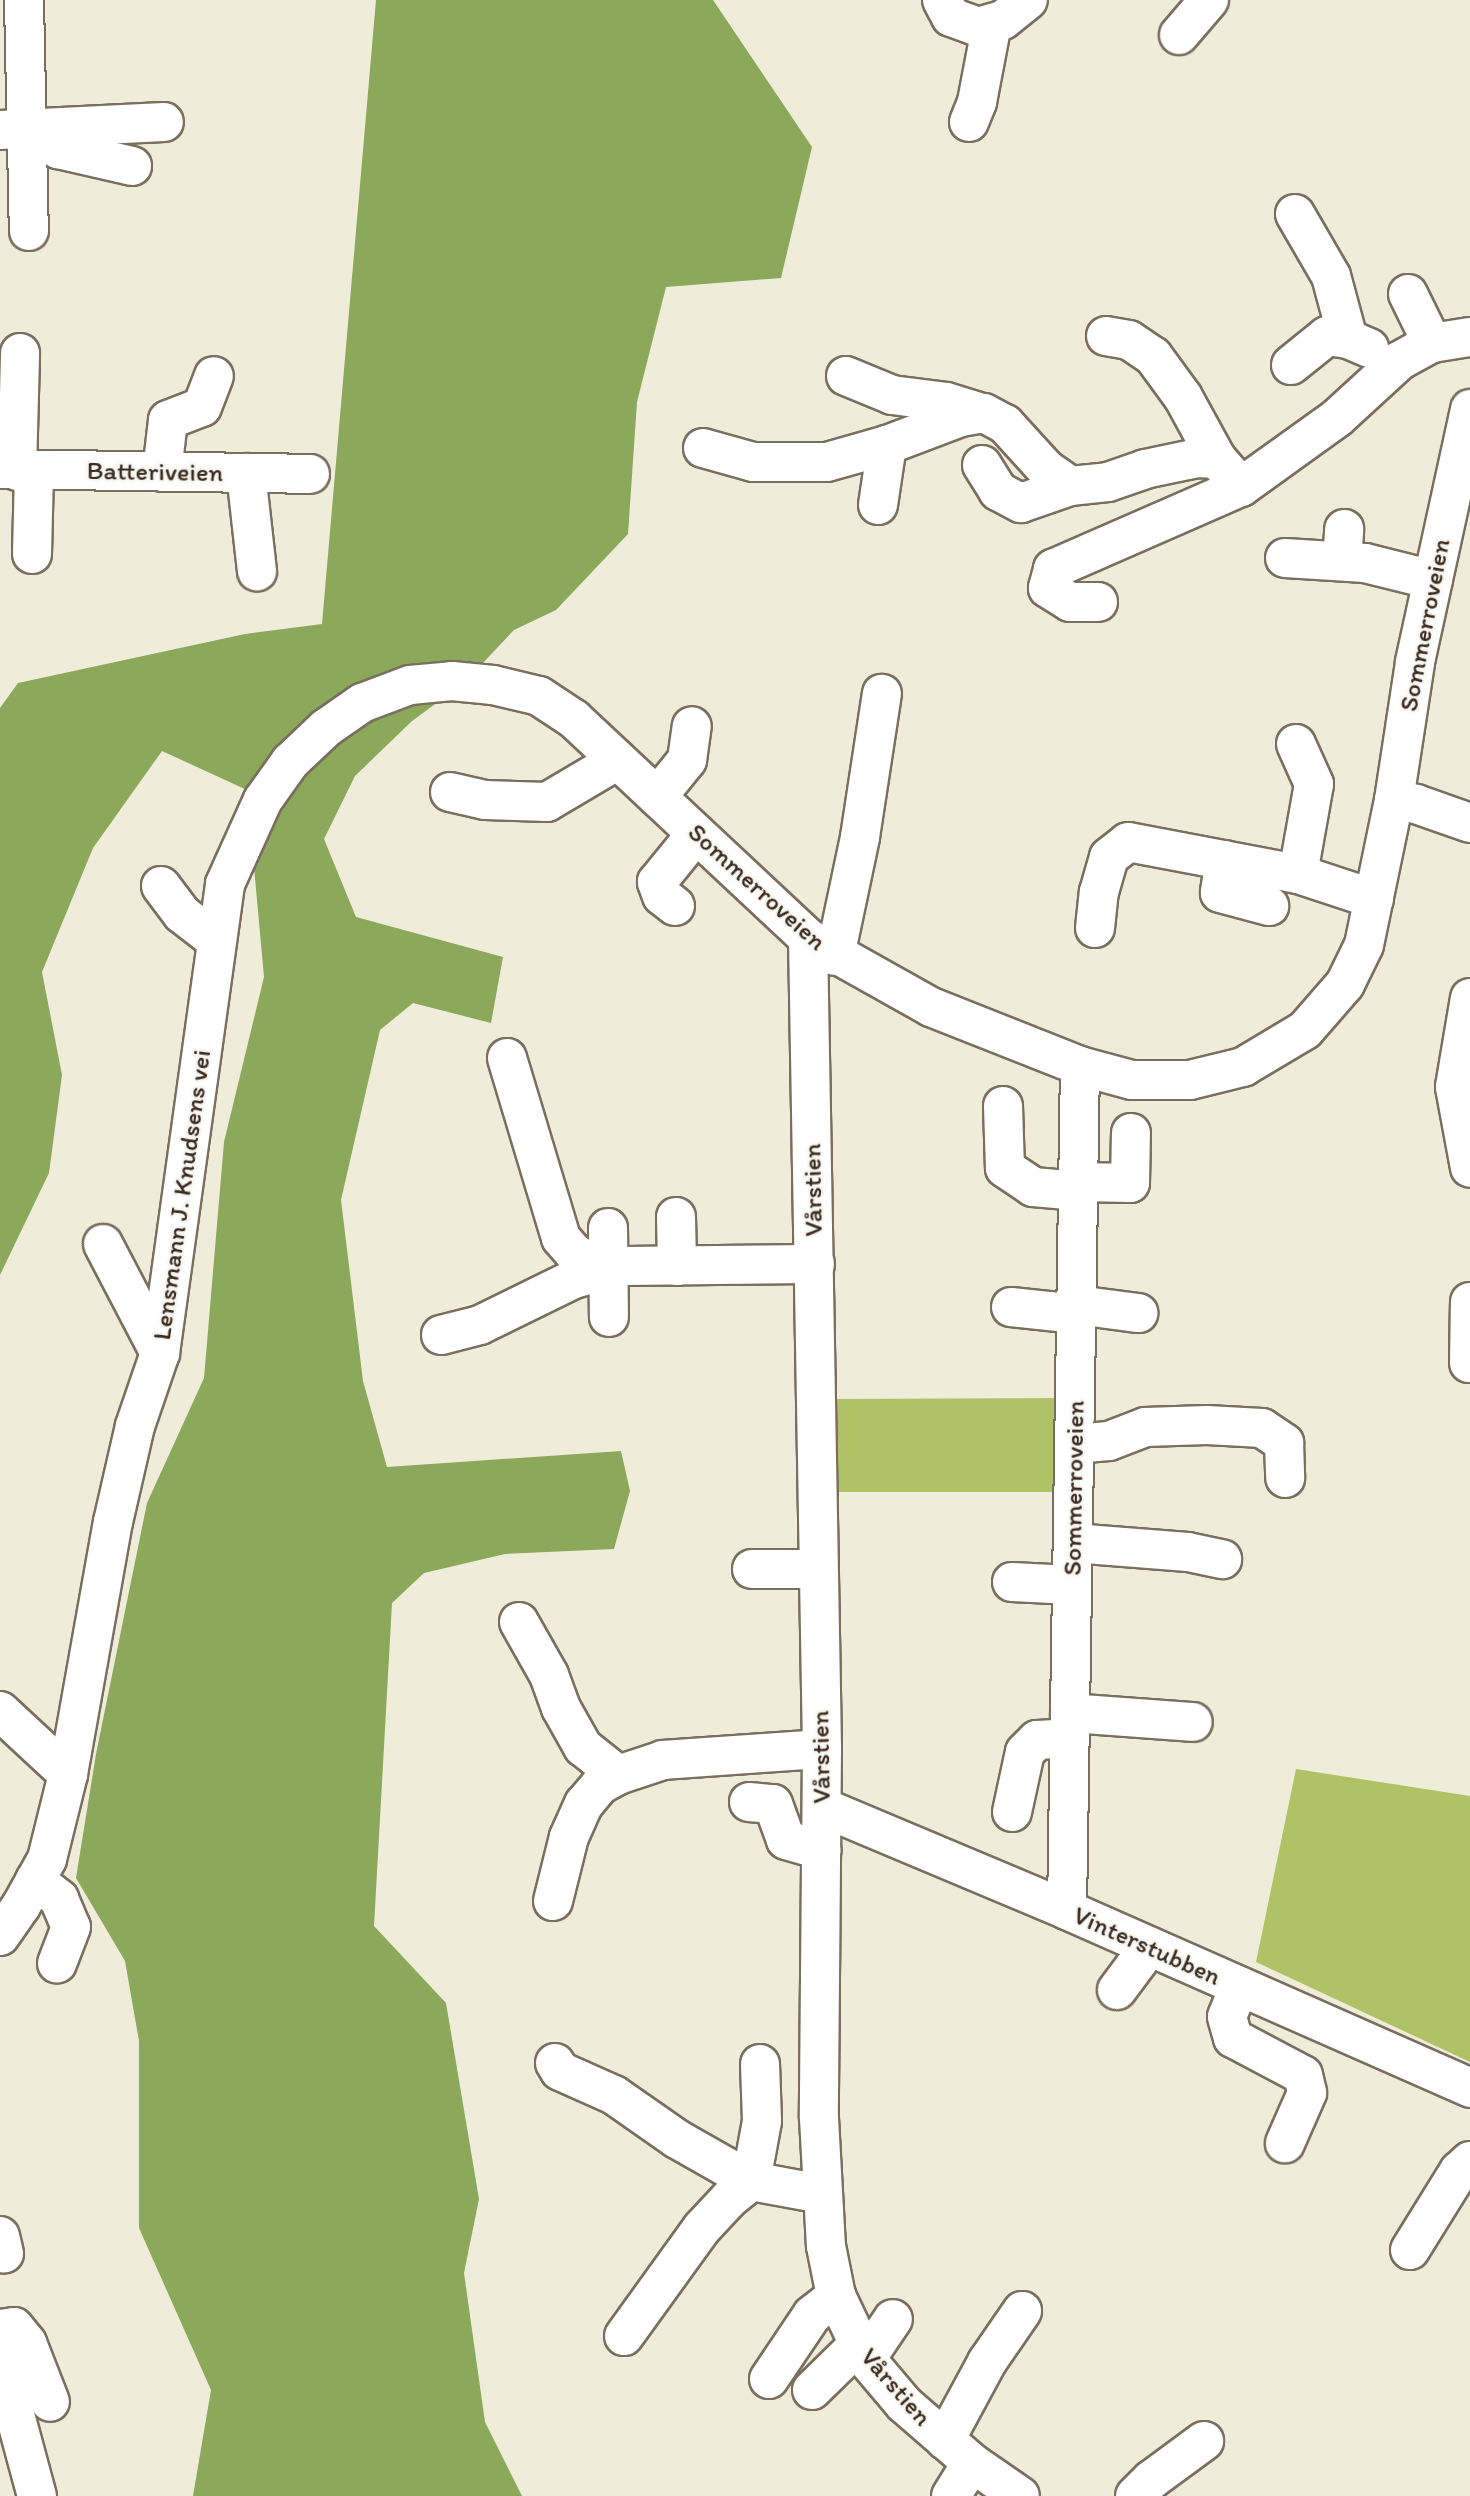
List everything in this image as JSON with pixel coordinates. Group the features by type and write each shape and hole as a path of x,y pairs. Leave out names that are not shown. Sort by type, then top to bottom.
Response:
{"street":[{"path":"24,0 14,130 29,231"},
{"path":"942,0 951,17 978,27 1003,20 1028,0"},
{"path":"1179,35 1209,0"},
{"path":"969,122 977,102 992,23"},
{"path":"14,130 164,122"},
{"path":"14,130 58,149 132,166"},
{"path":"1295,214 1331,276 1348,339"},
{"path":"1408,294 1432,343"},
{"path":"1106,335 1129,340 1153,356 1183,397 1229,473"},
{"path":"1291,365 1326,335 1348,339 1399,362"},
{"path":"1098,602 1070,602 1048,588 1053,569 1229,473 1337,418 1399,362 1432,343 1470,337"},
{"path":"20,353 17,470 32,554"},
{"path":"162,472 167,420 202,407 214,376"},
{"path":"846,376 892,395 946,402 984,413 1005,424 1046,469 1070,486"},
{"name":"Sommerroveien","path":"574,719 821,947 931,1007 1080,1066 1132,1080 1190,1080 1243,1067 1305,1031 1345,984 1364,945 1394,800 1415,662 1470,409"},
{"path":"703,448 753,462 827,462 887,445 961,417 984,413"},
{"path":"878,505 887,445"},
{"path":"982,465 998,491 1021,503 1070,486 1108,482 1145,468 1197,458 1229,473"},
{"name":"Batteriveien","path":"17,470 310,474"},
{"path":"246,473 257,571"},
{"path":"1285,558 1343,545 1365,563 1433,580"},
{"name":"Lensmann J. Knudsens vei","path":"2,1922 35,1880 47,1859 68,1774 113,1522 135,1426 160,1353 225,884 263,800 290,762 326,728 362,703 410,685 452,681 493,685 539,696 574,719"},
{"name":"Vårstien","path":"882,694 870,839 821,947 815,1264 817,1569 822,1749 821,2194 826,2246 836,2296 862,2352 904,2404 958,2452 1020,2496"},
{"path":"657,797 687,760 692,726"},
{"path":"1296,744 1314,784 1298,874"},
{"path":"450,792 485,800 547,802 618,760"},
{"path":"1394,800 1470,823"},
{"path":"675,906 662,896 657,882 696,834"},
{"path":"1095,928 1099,892 1109,857 1128,842 1298,874 1374,899"},
{"path":"1225,860 1220,893 1269,906"},
{"path":"161,886 182,914 217,941"},
{"path":"1470,998 1455,1087 1470,1168"},
{"path":"507,1058 561,1238 574,1253 606,1270"},
{"name":"Sommerroveien","path":"1067,1910 1080,1066"},
{"path":"1003,1106 1005,1168 1033,1187 1079,1187 1129,1193 1131,1133"},
{"path":"676,1217 677,1266"},
{"path":"608,1228 606,1270 609,1317"},
{"path":"103,1244 160,1353"},
{"path":"441,1335 480,1325 574,1279 620,1266 815,1264"},
{"path":"1469,1363 1470,1302"},
{"path":"1011,1307 1138,1313"},
{"path":"1074,1444 1109,1441 1144,1427 1207,1425 1262,1428 1284,1443 1285,1478"},
{"path":"1073,1543 1188,1552 1222,1559"},
{"path":"752,1569 817,1569"},
{"path":"1012,1582 1072,1585"},
{"path":"519,1622 549,1675 561,1708 583,1747 618,1774"},
{"path":"0,1711 68,1774"},
{"path":"1012,1812 1025,1752 1037,1740 1070,1725 1193,1722"},
{"path":"553,1901 569,1837 584,1804 600,1785 618,1774 663,1760 822,1749"},
{"path":"749,1802 774,1804 786,1840 822,1850"},
{"name":"Vinterstubben","path":"822,1807 1067,1910 1470,2088"},
{"path":"35,1880 59,1899 71,1927 57,1963"},
{"path":"1117,1990 1149,1947"},
{"path":"1239,1987 1227,2017 1233,2038 1303,2075 1307,2093 1285,2144"},
{"path":"555,2063 560,2071 614,2095 677,2139 751,2181 821,2194"},
{"path":"624,2336 702,2228 729,2199 751,2181 762,2121 760,2064"},
{"path":"1410,2250 1460,2171 1470,2161"},
{"path":"769,2379 812,2315 836,2296"},
{"path":"951,2496 958,2452 987,2362 1022,2311"},
{"path":"812,2390 862,2352 893,2319"},
{"path":"0,2329 13,2327 27,2343 50,2402"},
{"path":"2,2373 31,2494"},
{"path":"1135,2496 1151,2480 1204,2441"}],"green space":[{"path":"376,0 713,0 812,147 781,278 666,287 637,402 628,534 556,610 514,630 464,683 412,721 355,776 324,839 356,917 503,957 491,1023 413,1003 380,1030 341,1200 363,1381 387,1467 621,1451 630,1491 614,1549 505,1554 424,1573 392,1603 374,1926 446,2003 479,2199 464,2273 485,2422 522,2496 193,2496 211,2390 139,2228 139,2041 125,1961 76,1878 96,1754 147,1503 204,1378 224,1142 264,977 247,790 162,751 93,848 42,972 62,1075 49,1173 0,1275 0,708 18,683 245,634 322,624"},
{"path":"1057,1398 1054,1492 836,1492 836,1399"},
{"path":"1296,1769 1470,1796 1470,2062 1256,1962"}]}
